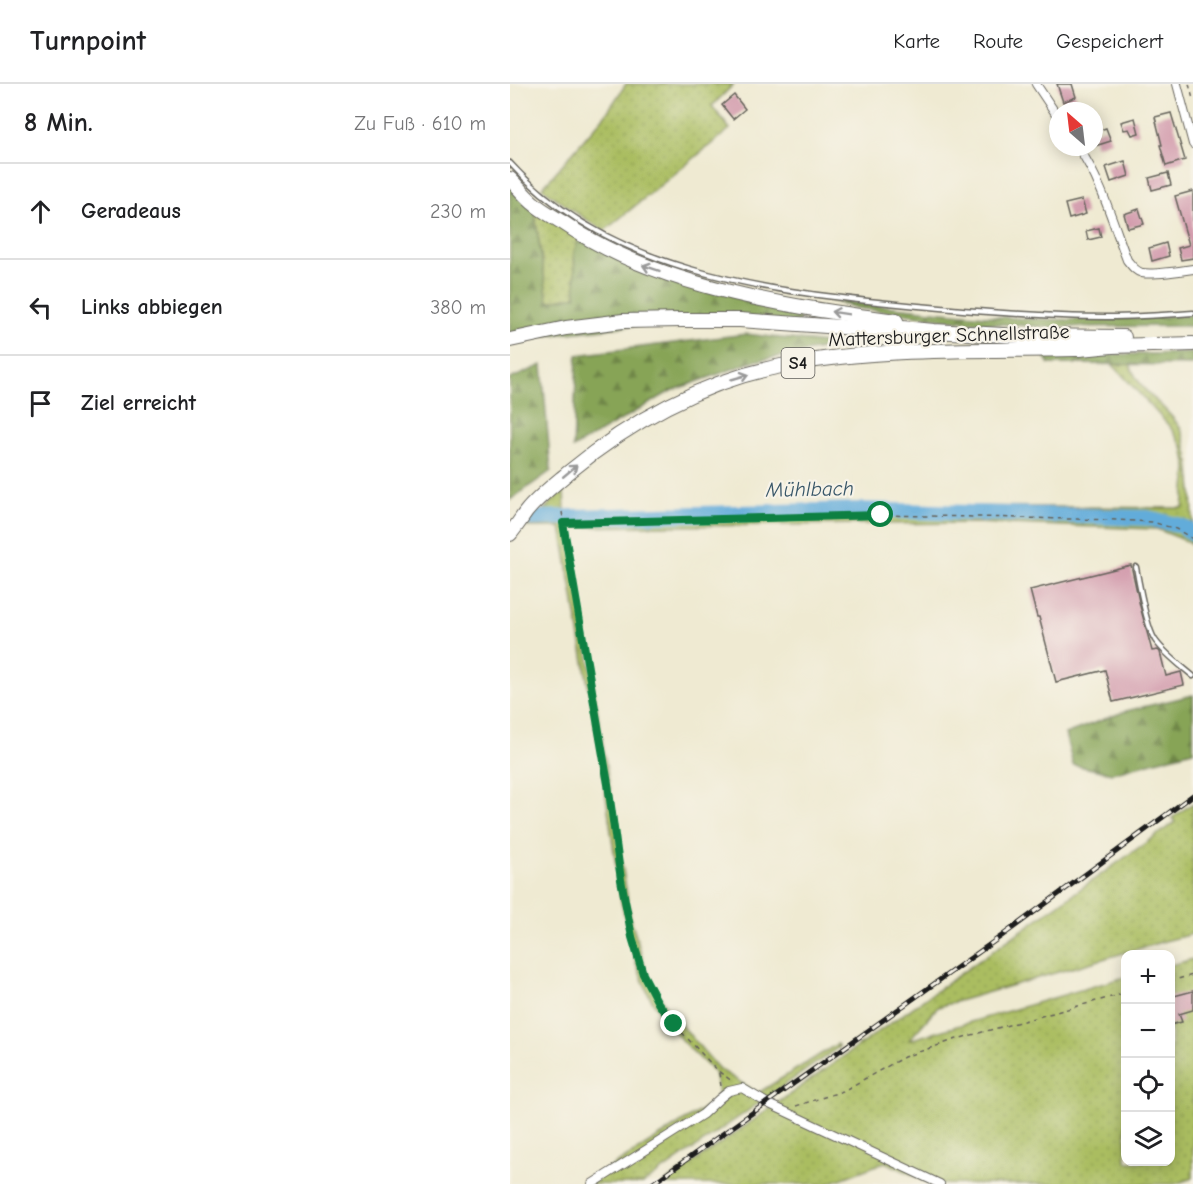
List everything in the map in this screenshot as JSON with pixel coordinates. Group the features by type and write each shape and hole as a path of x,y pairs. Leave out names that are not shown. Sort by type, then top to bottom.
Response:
{"highway":[{"path":"510,179 533,202 581,235 633,262 690,281 792,304 837,313 934,326 960,333"},
{"name":"Mattersburger Schnellstraße","path":"510,340 566,328 623,321 682,320 740,320 869,329 891,327 1020,336 1193,335"},
{"path":"869,329 891,334 934,338 1111,346"},
{"name":"Mattersburger Schnellstraße","path":"513,530 527,511 561,479 590,455 644,419 702,390 757,372 786,365 865,355 1193,344"}],"street":[{"path":"1036,84 1049,104"},
{"path":"1177,84 1193,144"},
{"path":"1084,156 1097,182 1127,260 1134,268 1142,273 1193,269"},
{"path":"592,1184 703,1114 729,1091 742,1088 767,1103 940,1184"}],"lane":[{"path":"510,163 539,191 597,231 686,268 723,278 780,290 830,297 976,312 1109,317 1193,313"},
{"path":"1136,567 1154,639 1174,661 1193,676"}],"path":[{"path":"1189,84 1193,99"},
{"path":"562,512 608,784 621,880 632,937 643,974 658,1003 674,1024 718,1071 742,1088"},
{"path":"563,522 881,515 1118,520 1152,522 1176,529 1193,539"},
{"path":"1175,980 1193,975"},
{"path":"791,1113 797,1105 843,1091 904,1057 957,1039 1121,994"},
{"path":"718,1071 721,1085 719,1099"}],"green space":[{"path":"626,84 734,84 712,106 730,129 604,231 542,188 606,114"},
{"path":"510,179 533,202 548,302 576,296 574,251 581,235 633,262 802,306 799,323 682,320 510,340"},
{"path":"533,202 581,235 574,252 576,296 548,302"},
{"path":"829,300 956,314 1033,319 1193,315 1193,326 1047,327 968,322 857,308"},
{"path":"746,334 843,345 755,361 671,391 573,448 577,355"},
{"path":"1193,353 1193,365 1049,364 1044,356"},
{"path":"1112,364 1130,364 1140,383 1181,429 1190,471 1193,547 1189,542 1157,529 974,523 568,527 631,920 648,977 670,1012 719,1069 758,1093 837,1044 839,1047 643,1184 584,1184 714,1102 718,1093 714,1072 683,1042 661,1015 648,994 636,963 621,901 601,761 561,527 527,527 564,489 565,511 920,506 1183,508 1187,468 1183,447 1170,427"},
{"path":"542,365 551,471 510,500 510,379"},
{"path":"1193,695 1193,751 1112,773 1073,765 1065,734 1126,711"},
{"path":"1193,803 1193,934 1134,950 1121,950 1121,954 938,1007 909,1040 1121,978 1121,1166 1175,1166 1175,964 1193,959 1193,1178 1175,1184 932,1184 885,1162 827,1184 663,1184 1175,822 1172,818"}],"building":[{"path":"1057,84 1072,84 1076,97 1063,102"},
{"path":"734,95 745,109 733,119 722,105"},
{"path":"1171,113 1185,160 1166,166 1155,117"},
{"path":"1135,118 1139,133 1132,135 1129,129 1124,130 1121,122"},
{"path":"1106,128 1111,141 1103,144 1103,129"},
{"path":"1125,161 1129,176 1111,182 1106,167"},
{"path":"1168,173 1171,185 1152,190 1149,178"},
{"path":"1193,191 1193,258 1181,260 1178,248 1189,245 1175,196"},
{"path":"1082,200 1086,214 1069,219 1065,204"},
{"path":"1139,209 1144,224 1128,228 1124,214"},
{"path":"1099,228 1101,237 1088,240 1086,231"},
{"path":"1166,243 1169,256 1152,261 1149,248"},
{"path":"1131,565 1152,651 1160,652 1166,676 1181,672 1184,685 1113,702 1105,670 1056,682 1030,590"},
{"path":"1193,991 1193,1010 1179,1014 1182,1022 1175,1024 1175,1004 1175,996"}],"waterway":[{"name":"Mühlbach","path":"532,518 860,510 1148,518 1181,526 1193,533"}],"railway":[{"path":"652,1184 1003,935 1193,795"}],"route":[{"path":"674,1024 658,1003 643,974 632,937 563,523 881,515"}]}
